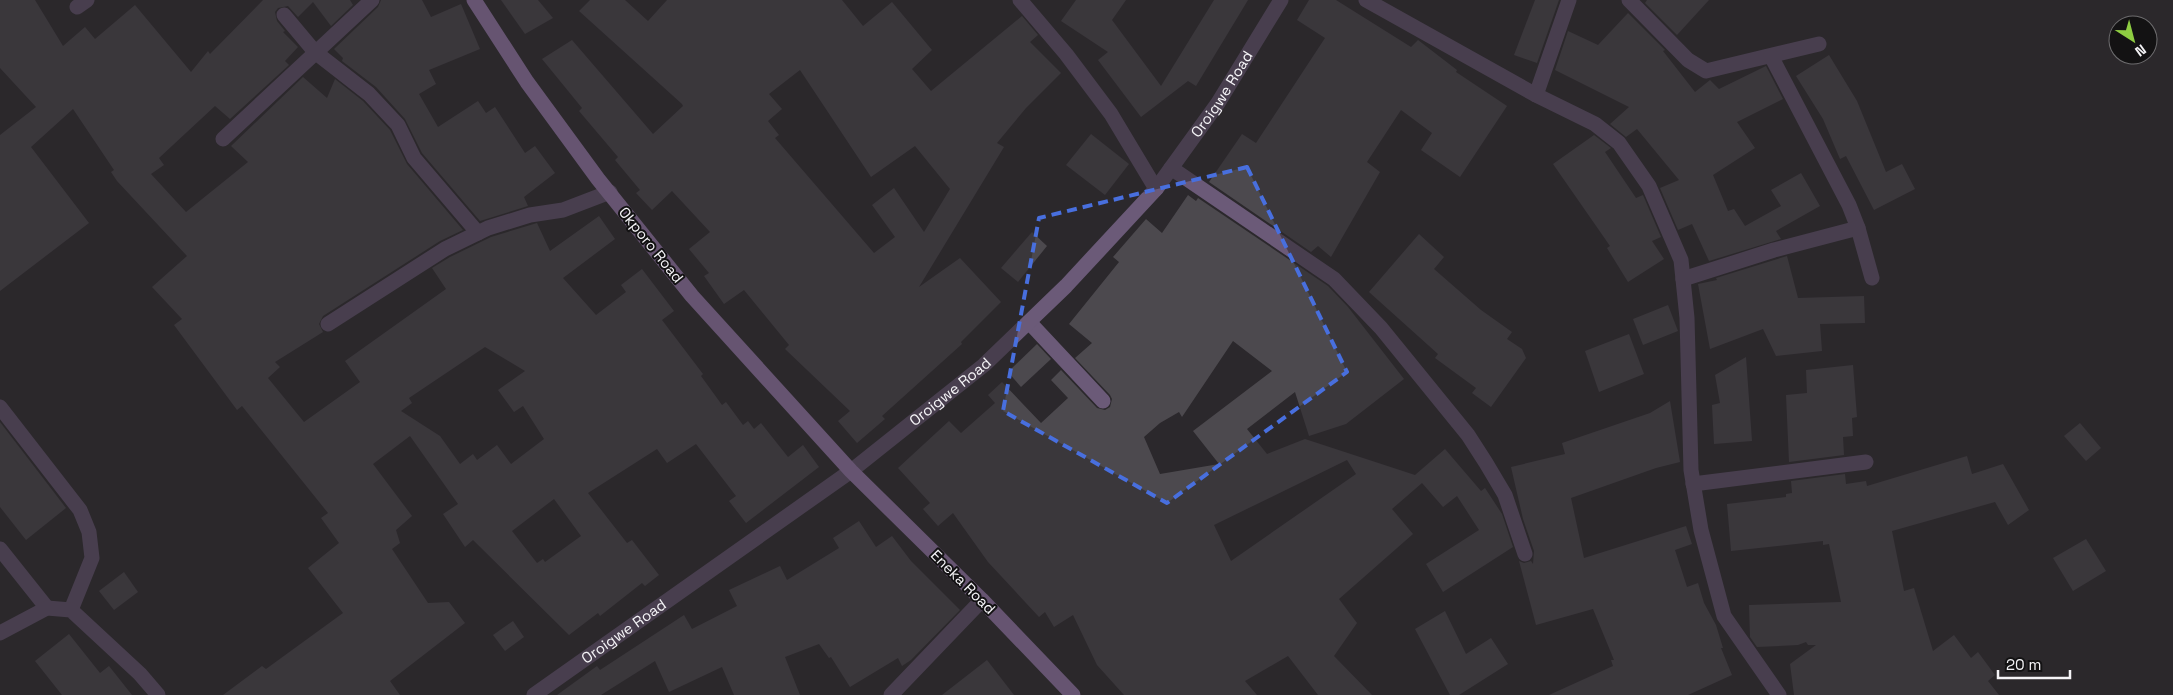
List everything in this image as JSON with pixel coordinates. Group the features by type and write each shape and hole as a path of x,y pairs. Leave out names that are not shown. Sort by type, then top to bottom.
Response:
{"main road":[{"name":"Okporo Road","path":"474,0 527,82 692,296 851,471"},
{"name":"Eneka Road","path":"851,471 982,600 1073,695"}],"street":[{"path":"223,139 372,0"},
{"path":"1020,0 1066,54 1111,114 1156,189"},
{"name":"Oroigwe Road","path":"534,695 851,471 984,365 1066,286 1156,189 1218,103 1281,0"},
{"path":"1366,0 1536,95 1595,124 1619,143 1649,186 1681,260 1688,318 1691,470 1701,530 1724,616 1779,695"},
{"path":"1536,95 1569,0"},
{"path":"1629,0 1688,60 1706,71 1820,44"},
{"path":"284,15 315,52 369,94 398,125 414,158 478,233"},
{"path":"1771,56 1829,165 1858,228 1872,278"},
{"path":"1171,168 1334,279 1380,328 1468,435 1482,456 1505,495 1525,554"},
{"path":"328,324 445,249 478,233 530,215 564,210 610,192"},
{"path":"1683,279 1774,250 1858,228"},
{"path":"1029,322 1103,401"},
{"path":"0,408 80,510 89,532 92,558 71,610"},
{"path":"1693,484 1866,462"},
{"path":"0,549 47,608"},
{"path":"891,695 982,600"},
{"path":"0,633 47,608 71,610 140,674 158,695"}],"highlighted area":[{"path":"1247,167 1347,372 1167,503 1003,411 1039,218"}],"building":[{"path":"0,0 35,0 63,46 85,27 95,39 135,5 191,72 208,51 210,54 263,0 350,0 353,5 331,26 313,2 298,17 288,6 278,8 275,12 277,21 285,31 283,32 298,47 285,61 289,65 230,119 215,106 159,158 164,165 151,174 186,212 248,162 231,146 303,77 327,98 335,79 363,101 390,130 407,164 463,230 440,241 323,316 319,324 323,332 275,362 280,367 268,378 304,422 360,382 345,361 446,289 432,268 491,237 537,223 550,251 599,216 615,239 563,278 596,315 626,292 621,285 642,269 674,311 662,320 703,374 701,376 722,405 726,402 743,425 748,421 754,429 761,423 788,457 803,445 819,467 746,523 729,501 736,496 696,444 667,463 657,449 588,493 627,543 632,540 659,575 645,586 642,583 600,616 598,613 569,635 473,540 465,547 443,514 458,504 410,436 373,464 412,516 396,530 400,543 392,549 428,603 449,602 465,623 390,681 400,695 223,695 262,666 266,669 343,613 308,568 339,543 321,518 328,513 242,406 237,410 174,325 182,319 152,287 187,256 117,181 111,172 114,170 73,109 31,147 89,223 0,291 0,135 36,107 0,68","holes":["485,347 525,371 498,390 514,412 523,406 544,439 511,464 497,445 477,460 473,454 460,464 440,436 401,411 412,403 409,398","554,499 581,536 545,562 543,559 537,563 512,531"]},
{"path":"381,0 422,0 431,17 461,4 480,49 429,70 436,84 419,94 438,127 478,101 486,113 495,107 525,153 535,146 555,173 524,197 528,206 480,221 422,153 405,119 376,87 342,61 343,58 334,49 378,7"},
{"path":"501,0 538,0 553,18 525,34"},
{"path":"590,0 625,0 648,21 667,0 842,0 863,26 892,2 932,50 912,69 931,91 1022,16 1038,35 1030,42 1061,73 1026,108 997,143 1004,147 919,287 960,258 1001,302 961,342 962,344 882,416 885,419 857,443 838,421 850,411 785,349 789,345 744,290 724,304 704,276 709,273 689,249 710,232 672,191 652,210 636,193 640,190 615,160 618,157 579,111 582,108 542,59 572,40 653,134 683,106 579,11","holes":["800,70 871,177 915,146 950,189 924,232 894,188 872,205 895,237 874,253 775,138 779,135 768,121 782,109 769,94"]},
{"path":"1076,0 1126,0 1112,20 1161,86 1214,0 1248,0 1196,86 1188,81 1141,117 1098,60 1108,52 1061,21"},
{"path":"1309,0 1336,0 1411,47 1418,40 1457,70 1456,72 1507,106 1460,177 1421,150 1432,133 1401,110 1367,162 1380,172 1331,257 1318,246 1311,252 1209,182 1242,134 1256,143 1325,38 1297,20"},
{"path":"1535,0 1559,0 1537,63 1514,55"},
{"path":"1647,0 1709,0 1677,35 1645,3"},
{"path":"1628,13 1665,50 1663,51 1695,92 1710,80 1719,89 1766,66 1783,99 1737,122 1755,148 1713,175 1728,211 1734,209 1745,226 1781,206 1771,190 1801,173 1820,206 1776,231 1781,239 1709,261 1692,224 1678,230 1660,188 1679,180 1637,129 1626,137 1610,124 1629,107 1555,70 1568,31 1598,45"},
{"path":"1829,55 1857,101 1886,172 1902,164 1915,189 1874,210 1846,156 1840,159 1823,119 1796,76"},
{"path":"1091,134 1129,164 1105,195 1066,165"},
{"path":"1594,135 1611,148 1605,152 1636,198 1643,195 1661,237 1652,241 1664,259 1628,282 1607,248 1610,246 1553,164"},
{"path":"1188,195 1196,201 1198,198 1328,286 1348,307 1404,379 1346,424 1309,436 1295,392 1247,429 1267,454 1305,439 1415,475 1445,449 1481,491 1485,488 1502,514 1513,547 1443,592 1426,564 1479,530 1457,496 1443,507 1422,483 1392,509 1413,534 1339,599 1357,623 1334,656 1372,695 1318,695 1288,656 1245,681 1257,695 1124,695 1097,665 1073,615 1054,627 1045,612 1039,617 988,562 953,513 938,526 923,509 930,503 898,468 949,421 961,433 995,403 988,395 1002,382 1041,423 1068,398 1051,380 1061,370 1097,408 1105,410 1110,407 1112,399 1110,395 1075,358 1092,343 1069,324 1119,262 1113,257 1146,219 1162,233","holes":["1233,341 1272,371 1193,431 1219,464 1160,474 1144,437 1160,423 1179,412 1182,417","1347,460 1356,474 1231,561 1214,525"]},
{"path":"1032,232 1047,246 1018,282 1001,268"},
{"path":"1419,234 1444,257 1434,269 1481,310 1512,332 1507,339 1522,349 1526,358 1491,407 1472,393 1476,388 1435,358 1438,354 1369,292"},
{"path":"1787,256 1798,298 1864,296 1865,323 1820,324 1822,351 1776,356 1763,329 1710,349 1698,284 1717,280 1716,278"},
{"path":"1668,305 1678,331 1643,345 1633,319"},
{"path":"1629,334 1644,374 1599,392 1585,351"},
{"path":"1037,344 1051,359 1021,387 1008,372"},
{"path":"1746,357 1752,441 1714,444 1712,405 1720,403 1715,375"},
{"path":"1853,365 1857,417 1852,418 1853,436 1843,437 1844,455 1789,462 1786,395 1807,393 1806,370"},
{"path":"1670,401 1680,462 1656,468 1571,498 1584,558 1686,526 1692,544 1675,550 1687,587 1698,583 1704,603 1716,625 1723,648 1721,648 1732,675 1688,695 1549,695 1613,666 1611,660 1614,660 1593,609 1536,625 1519,561 1524,563 1531,561 1533,564 1534,551 1523,519 1511,467 1565,454 1562,443 1650,413"},
{"path":"0,422 66,508 26,540 0,507"},
{"path":"2080,423 2101,448 2086,461 2064,436"},
{"path":"1967,456 1972,474 2003,464 2029,510 2008,525 1995,502 1892,531 1904,591 1914,588 1933,651 1954,635 1971,658 1978,652 1995,675 1988,681 1999,695 1794,695 1790,664 1816,645 1808,645 1806,642 1798,645 1757,647 1750,637 1749,605 1841,602 1829,544 1823,545 1823,541 1731,551 1727,504 1786,497 1786,494 1792,493 1791,481 1845,474 1846,484 1866,481 1867,486"},
{"path":"859,521 876,547 892,536 911,561 960,610 911,660 902,666 898,658 850,687 831,657 829,658 819,644 785,657 800,695 734,695 722,667 669,692 655,661 601,695 557,695 597,666 600,670 684,615 692,629 737,606 729,590 780,566 787,580 839,548 833,538"},
{"path":"2086,539 2106,571 2073,591 2053,558"},
{"path":"124,572 138,592 114,610 99,591"},
{"path":"1445,611 1466,654 1491,638 1508,664 1459,695 1450,695 1415,629"},
{"path":"513,621 524,637 505,651 493,635"},
{"path":"69,634 100,673 109,666 132,695 62,695 35,661"},
{"path":"987,660 1014,695 942,695"}]}
